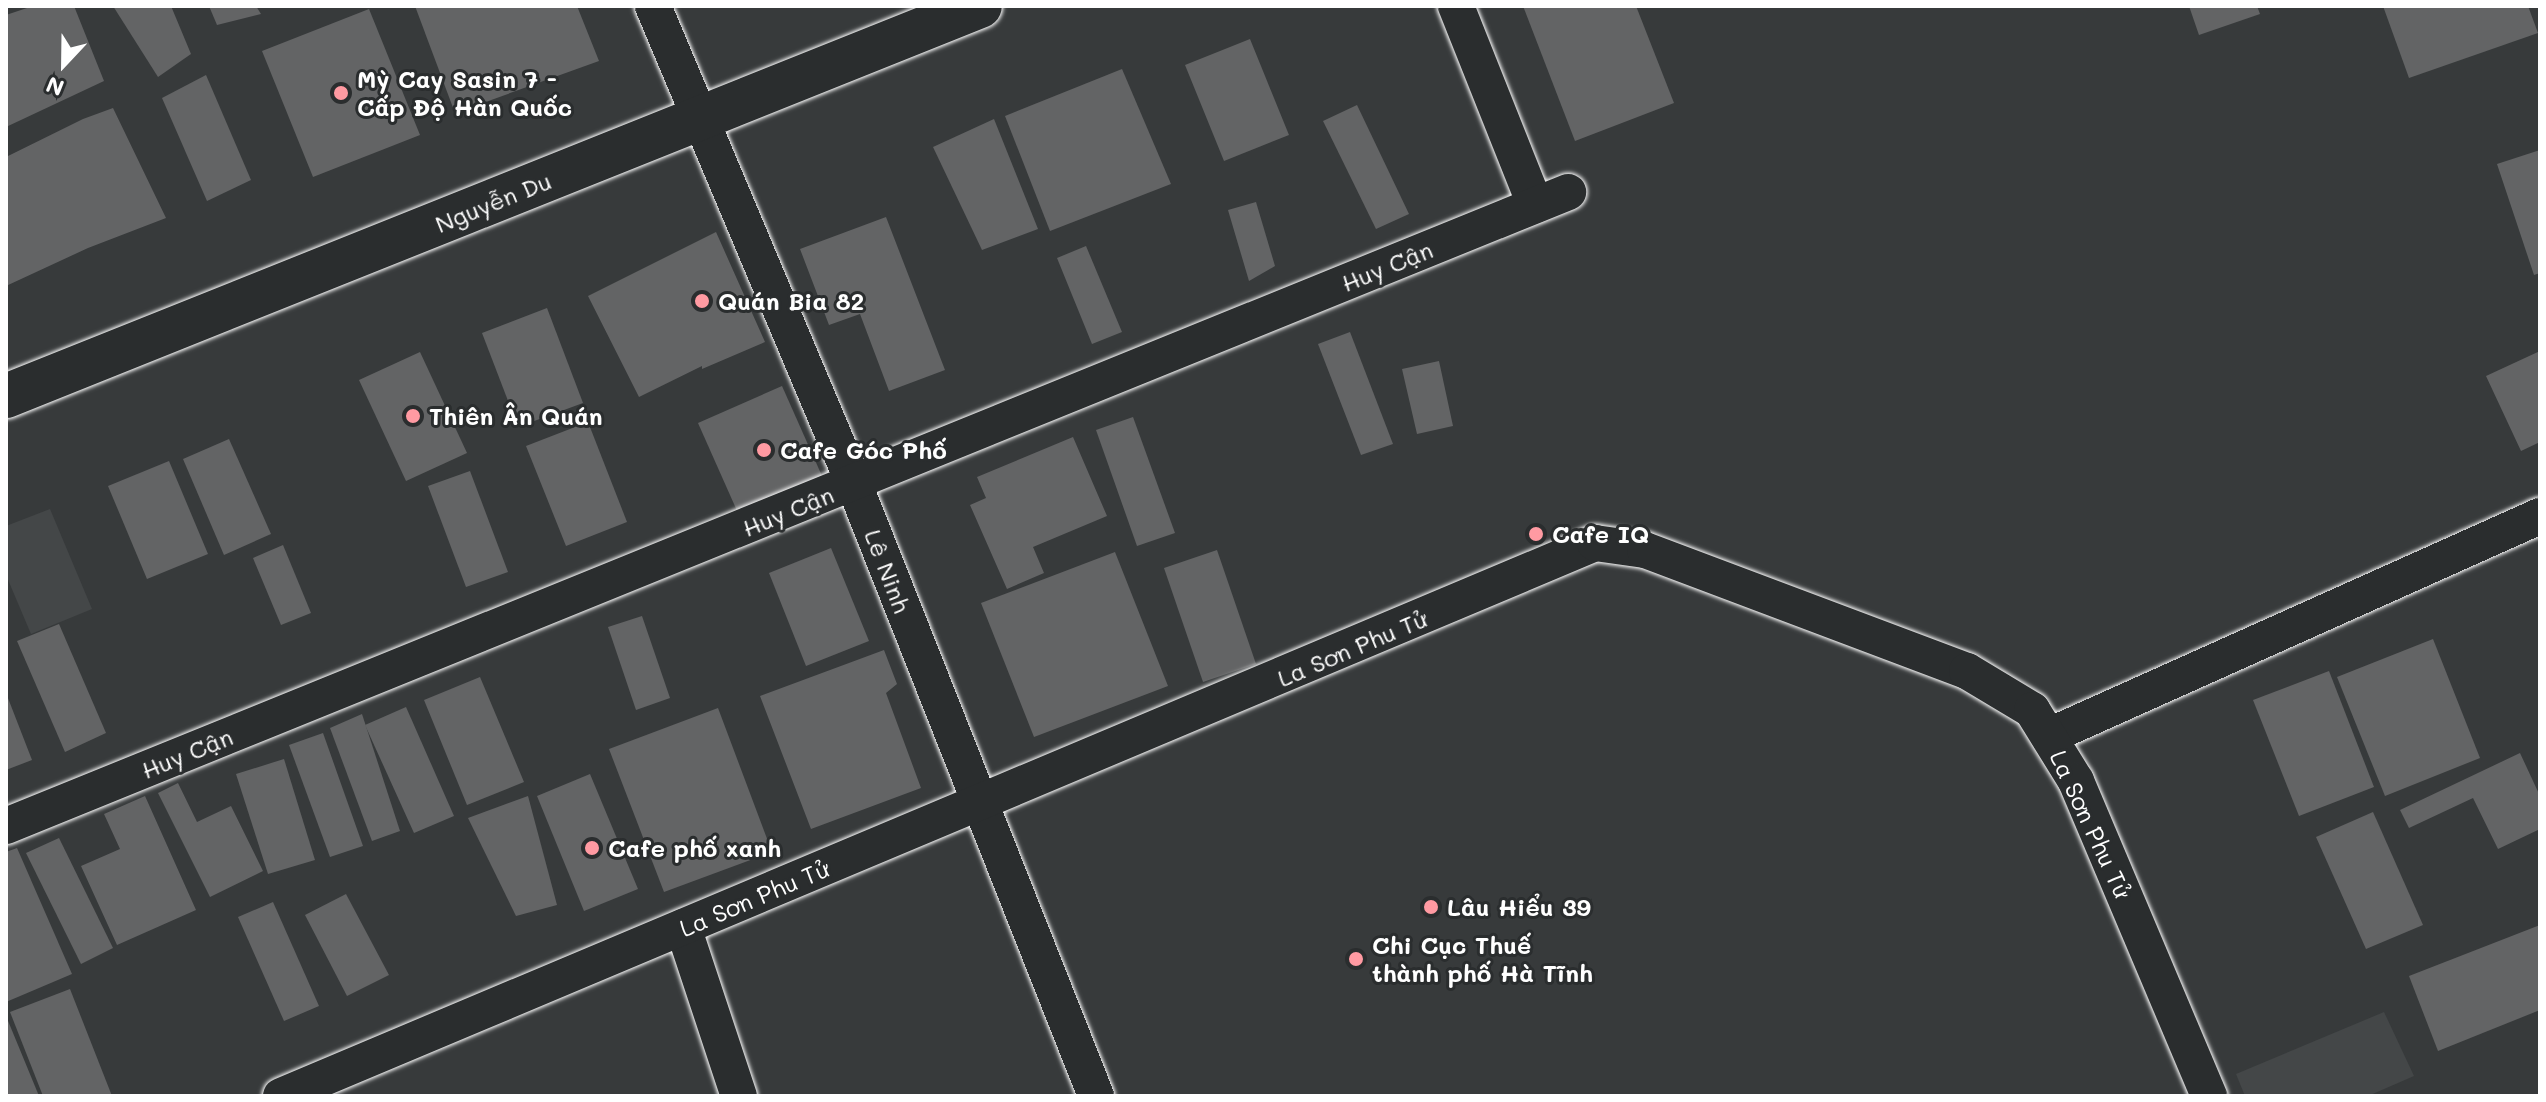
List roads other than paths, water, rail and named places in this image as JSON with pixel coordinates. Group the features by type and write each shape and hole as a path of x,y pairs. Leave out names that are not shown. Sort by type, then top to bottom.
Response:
{"main road":[{"name":"Nguyễn Du","path":"6,396 980,6"}],"street":[{"name":"Lê Ninh","path":"653,6 703,118 854,484 1096,1096"},
{"path":"1456,6 1535,205"},
{"name":"Huy Cận","path":"6,826 1568,192"},
{"path":"2049,736 2540,516"},
{"name":"La Sơn Phu Tử","path":"281,1096 1595,543 1645,550 1967,671 2032,710 2076,781 2209,1096"},
{"path":"683,927 739,1096"}],"place":[{"name":"Mỳ Cay Sasin 7 - Cấp Độ Hàn Quốc","path":"341,93"},
{"name":"Quán Bia 82","path":"702,301"},
{"name":"Thiên Ân Quán","path":"413,416"},
{"name":"Cafe Góc Phố","path":"764,450"},
{"name":"Cafe IQ","path":"1536,534"},
{"name":"Cafe phố xanh","path":"592,848"},
{"name":"Lâu Hiểu 39","path":"1431,907"},
{"name":"Chi Cục Thuế thành phố Hà Tĩnh","path":"1356,959"}]}
